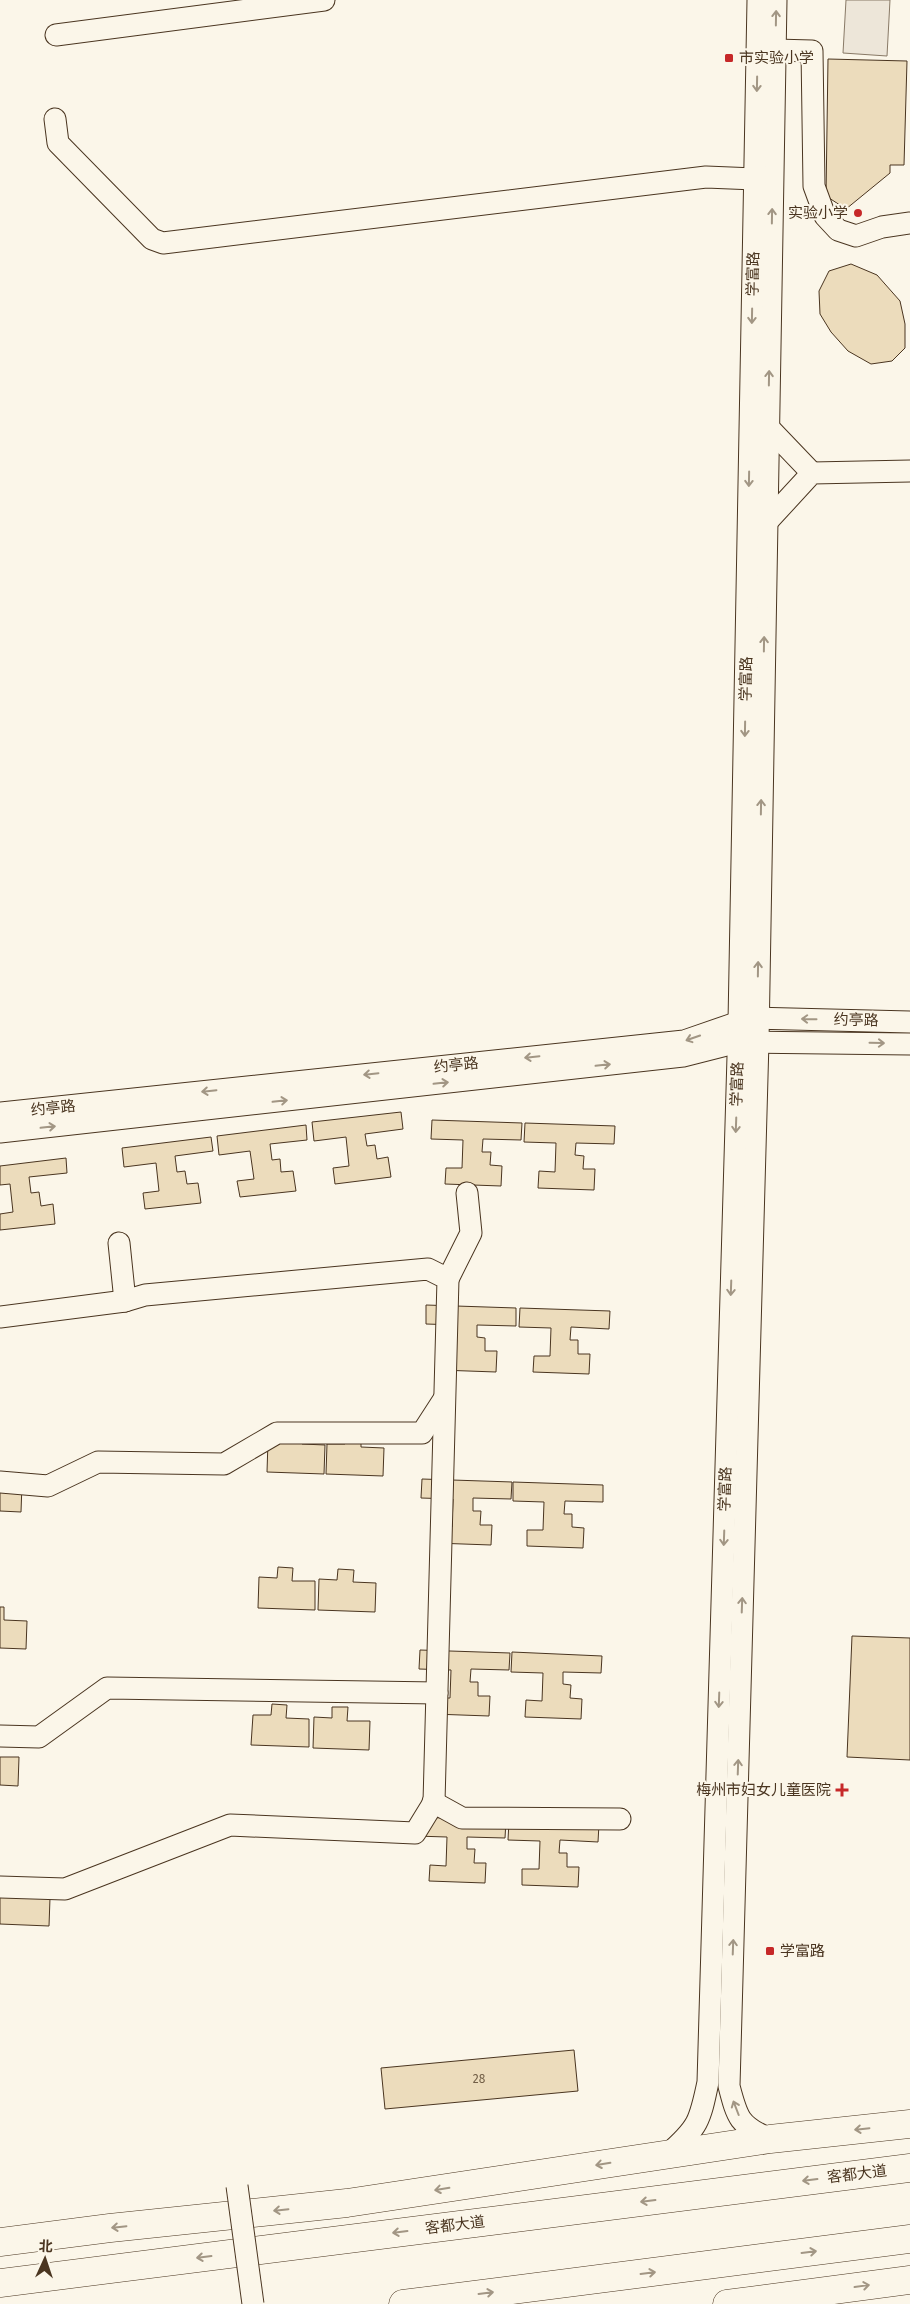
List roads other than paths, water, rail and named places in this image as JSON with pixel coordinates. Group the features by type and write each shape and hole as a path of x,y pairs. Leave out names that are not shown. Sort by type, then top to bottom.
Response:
{"main road":[{"path":"0,2242 110,2228 347,2203 770,2139 910,2124"},
{"name":"客都大道","path":"0,2283 910,2168"},
{"path":"403,2304 910,2240"},
{"path":"727,2304 910,2280"}],"street":[{"path":"56,35 324,0"},
{"name":"学富路","path":"758,0 748,1031 729,2086 736,2113 750,2130 770,2139"},
{"name":"学富路","path":"668,2154 692,2134 702,2112 708,2082 766,523 776,0"},
{"path":"775,50 812,51 814,186 825,216 838,230 856,236 882,227 910,223"},
{"path":"55,119 58,143 152,239 164,243 706,177 755,179"},
{"path":"768,427 812,473"},
{"path":"766,523 812,473 910,471"},
{"name":"约亭路","path":"0,1113 684,1041 748,1031 910,1022"},
{"name":"约亭路","path":"0,1132 683,1056 748,1031 910,1044"},
{"path":"0,1887 65,1890 230,1825 415,1833 433,1802 448,1279 471,1233 467,1193"},
{"path":"119,1243 124,1301"},
{"path":"0,1317 124,1301 145,1295 428,1269 448,1279"},
{"path":"0,1482 48,1486 98,1462 224,1464 277,1433 422,1433 444,1398"},
{"path":"0,1736 39,1737 107,1688 437,1694"},
{"path":"433,1802 462,1818 620,1819"},
{"path":"237,2186 253,2304"}],"place":[{"name":"市实验小学","path":"729,58"},
{"name":"实验小学","path":"858,213"},
{"name":"梅州市妇女儿童医院","path":"842,1790"},
{"name":"学富路","path":"770,1951"}]}
